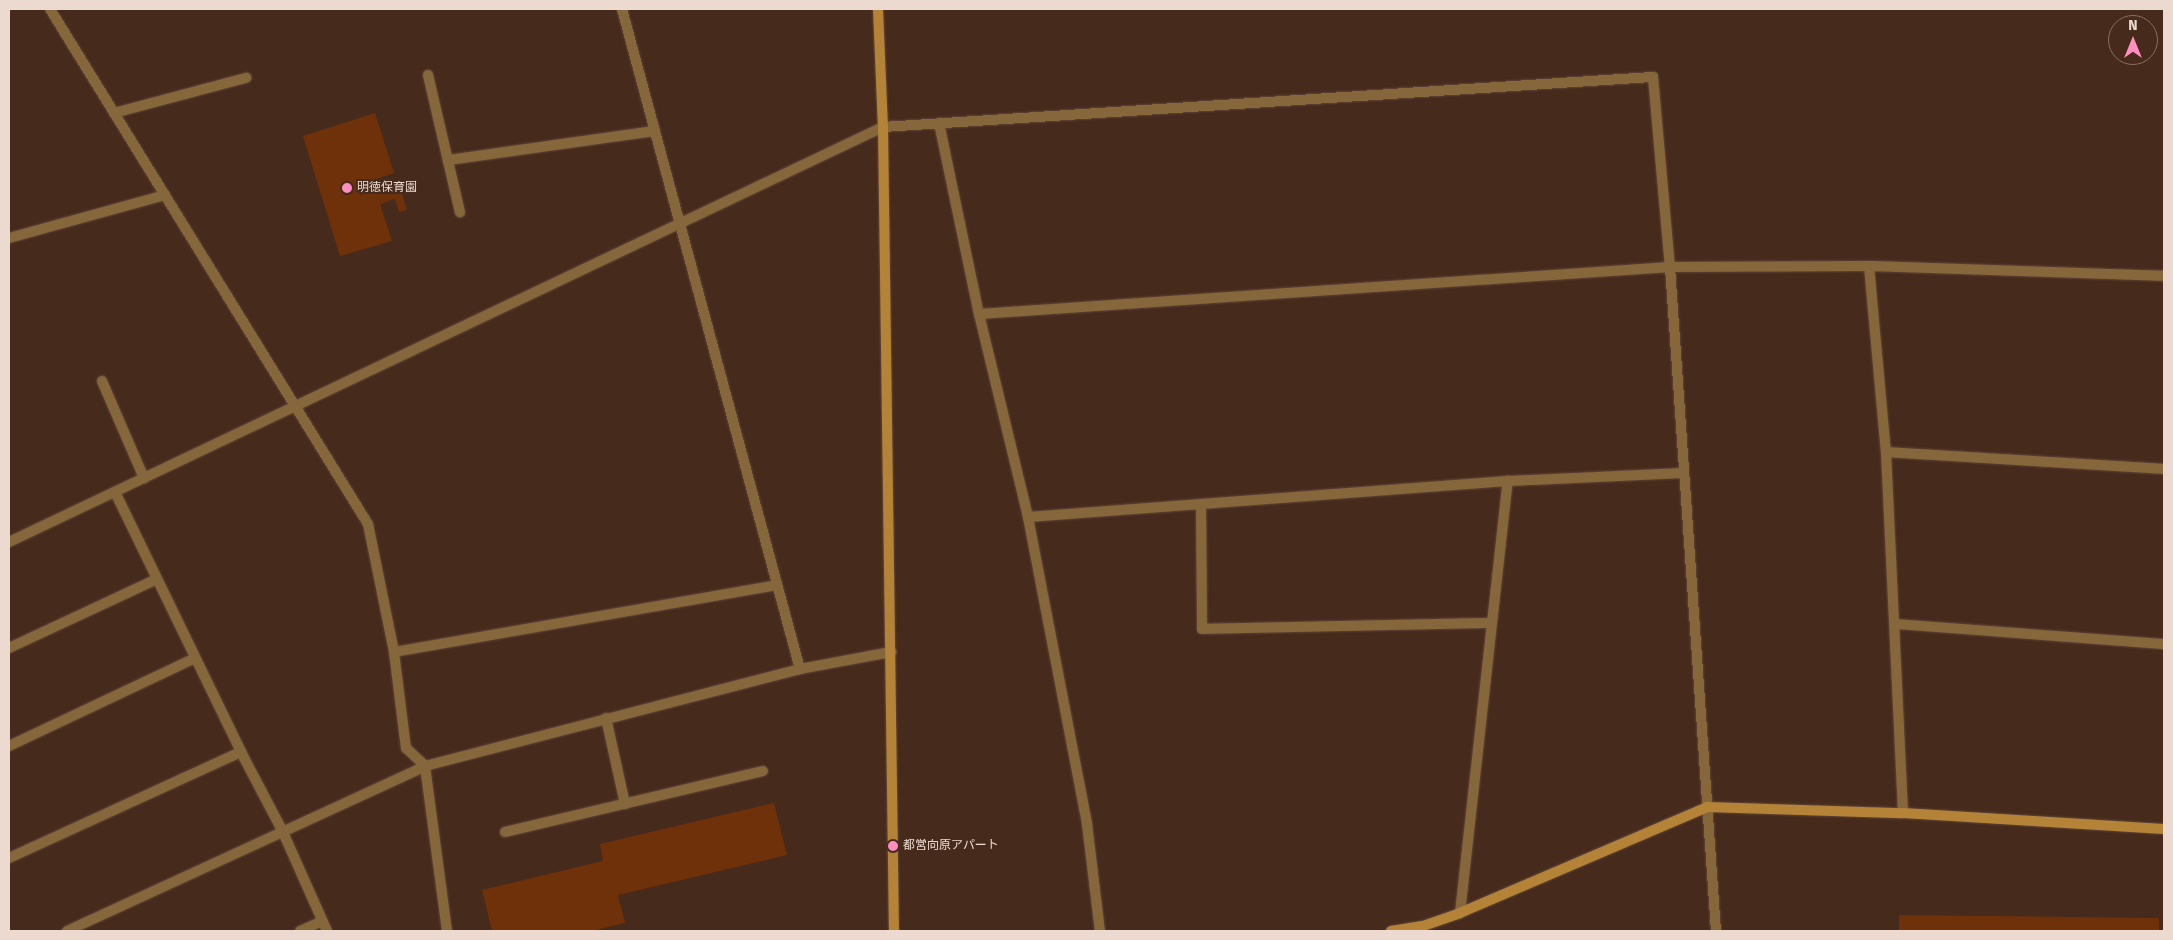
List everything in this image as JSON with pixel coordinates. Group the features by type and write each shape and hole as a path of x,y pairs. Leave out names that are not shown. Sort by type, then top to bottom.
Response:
{"street":[{"path":"50,9 368,524 394,652 406,748 424,766 447,931"},
{"path":"622,9 800,669"},
{"path":"878,9 884,127 894,931"},
{"path":"428,75 460,212"},
{"path":"9,542 884,127 1653,77 1670,267 1716,931"},
{"path":"114,113 246,78"},
{"path":"939,123 980,314 1028,518 1087,824 1100,931"},
{"path":"448,160 655,131"},
{"path":"9,238 165,195"},
{"path":"980,314 1670,267 1869,266 2164,276"},
{"path":"1869,266 1886,452 1896,624 1903,813"},
{"path":"102,382 144,478"},
{"path":"1886,452 2164,469"},
{"path":"1028,518 1508,482 1683,473"},
{"path":"1460,913 1508,482"},
{"path":"115,492 240,752 282,830 327,931"},
{"path":"1201,504 1202,629 1492,623"},
{"path":"9,648 157,579"},
{"path":"394,652 776,584"},
{"path":"1896,624 2164,644"},
{"path":"67,931 424,766 800,669 891,652"},
{"path":"9,746 195,658"},
{"path":"606,718 625,804"},
{"path":"9,858 240,752"},
{"path":"505,832 763,771"},
{"path":"1391,931 1422,926 1460,913 1708,807 1903,813 2164,828"},
{"path":"300,931 322,921"}],"building":[{"name":"明徳保育園","path":"375,113 394,173 373,180 377,192 399,184 407,210 399,212 395,199 380,204 392,241 340,256 303,136"},
{"path":"774,803 787,855 618,895 625,923 591,931 492,931 482,890 603,861 600,844"},
{"path":"1899,915 2159,918 2159,931 1899,931"}],"place":[{"name":"明徳保育園","path":"347,188"},
{"name":"都営向原アパート","path":"893,846"}]}
